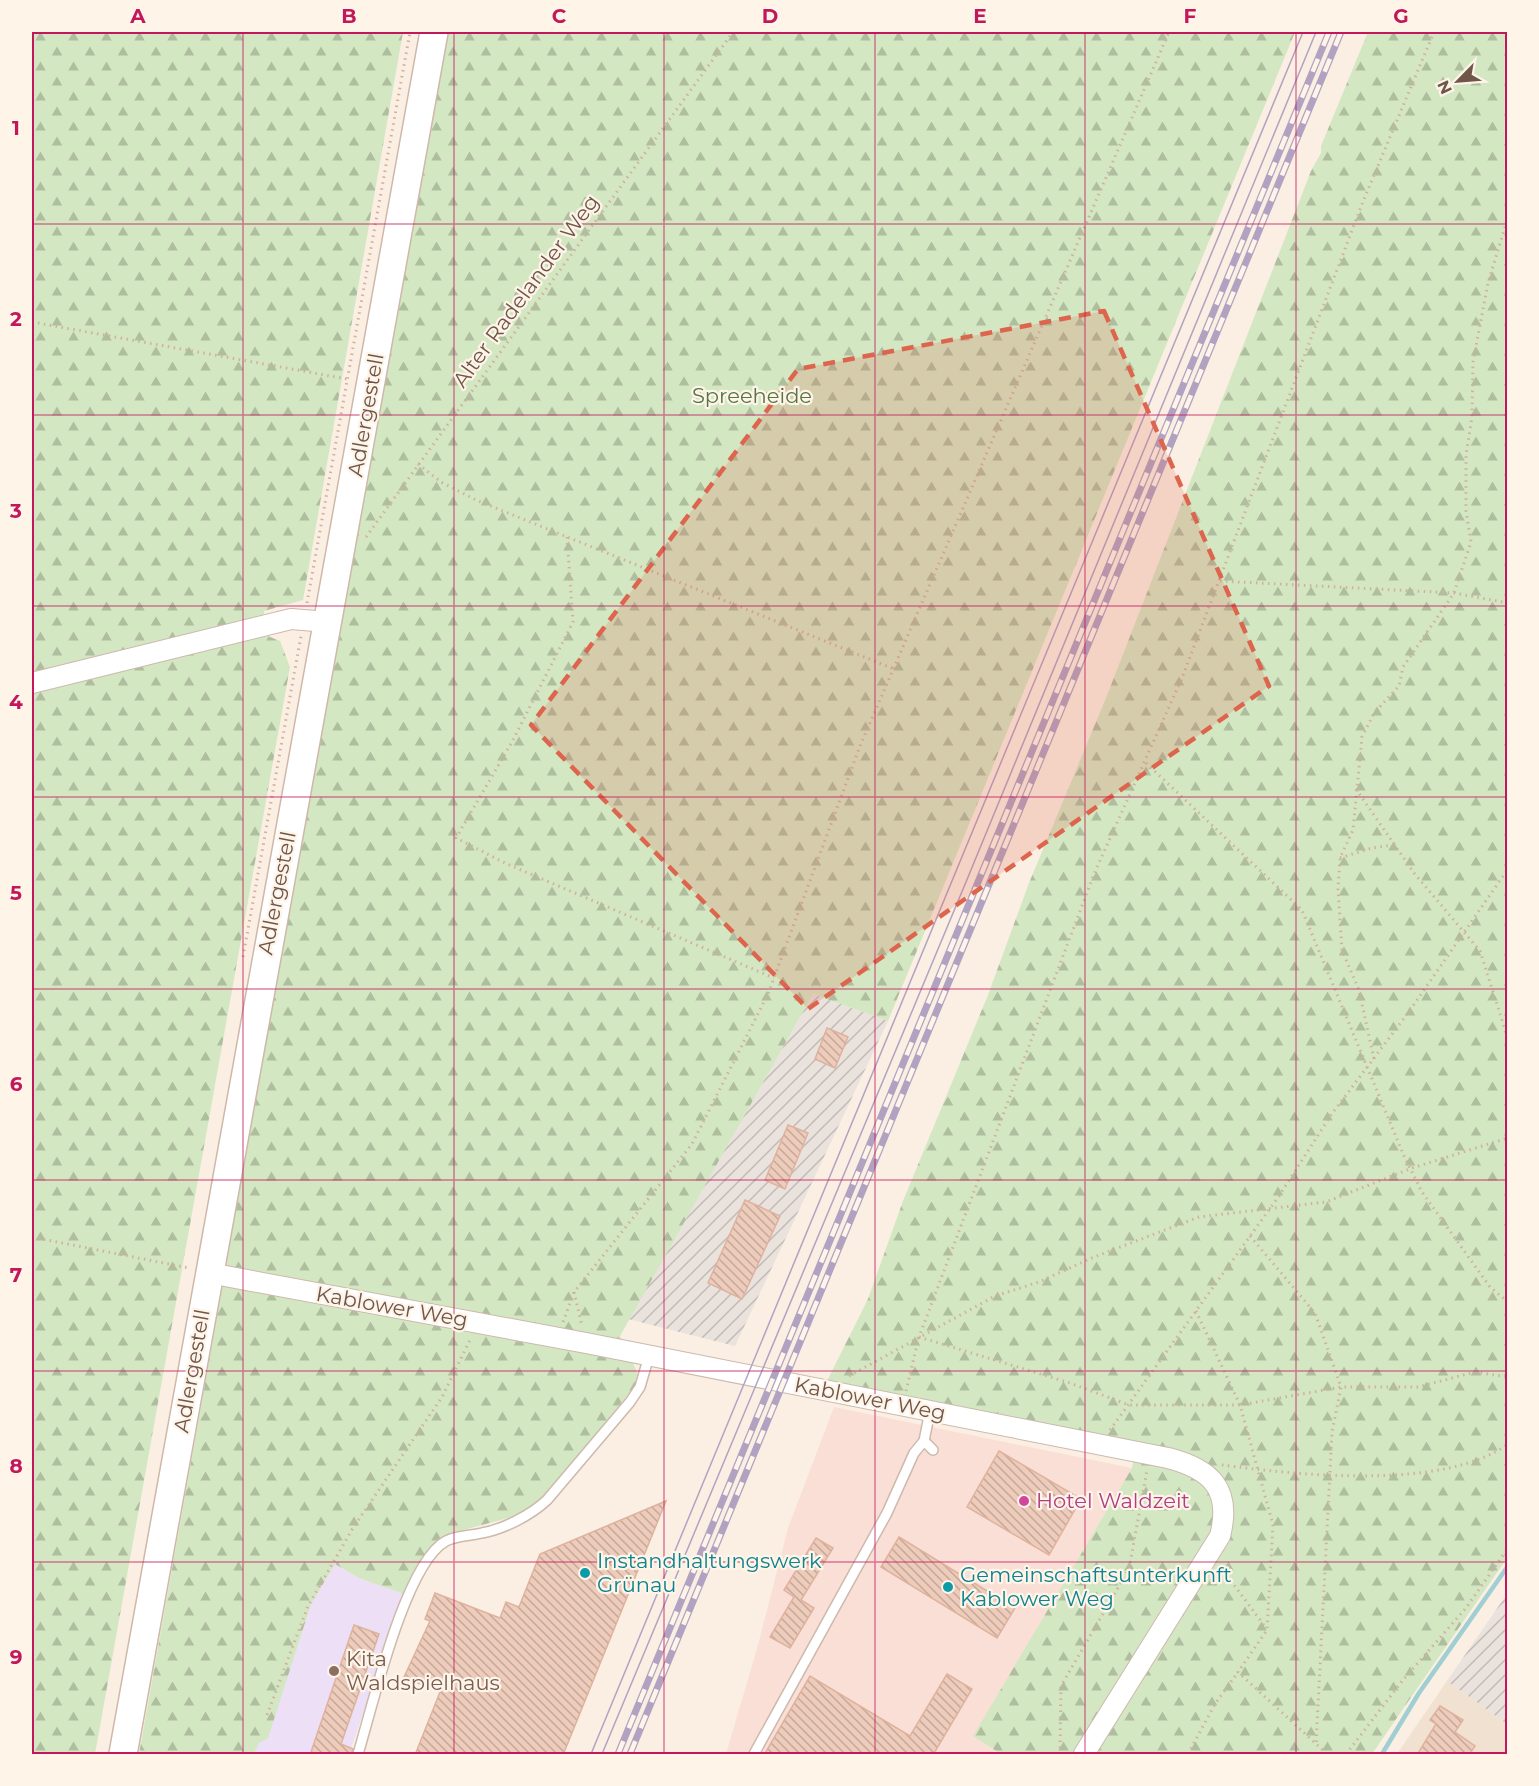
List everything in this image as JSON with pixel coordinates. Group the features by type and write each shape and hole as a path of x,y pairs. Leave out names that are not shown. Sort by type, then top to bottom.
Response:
{"main road":[{"name":"Adlergestell","path":"123,1755 209,1273 316,620 434,32"}],"street":[{"path":"32,683 291,619 316,620"},
{"name":"Kablower Weg","path":"209,1273 902,1405 1149,1454 1196,1467 1208,1474 1219,1490 1225,1520 1221,1536 1084,1755"}],"lane":[{"path":"358,1755 399,1619 431,1554 455,1537 484,1533 532,1513 547,1500 630,1402 640,1387 649,1356"},
{"path":"753,1755 886,1513 914,1453 924,1441 930,1411"},
{"path":"924,1441 933,1450"}],"path":[{"path":"243,962 316,620 347,379 410,32"},
{"name":"Alter Radelander Weg","path":"364,539 733,32"},
{"path":"558,1338 574,1292 692,1144 774,978 860,746 1169,32"},
{"path":"902,1405 919,1337 1094,874 1146,763 1220,581 1362,204 1434,32"},
{"path":"1374,1059 1359,990 1342,950 1338,889 1340,858 1353,830 1355,787 1362,737 1374,713 1399,686 1403,667 1454,593 1471,542 1466,474 1472,417 1473,362 1488,283 1508,217"},
{"path":"32,322 347,379"},
{"path":"418,464 441,482 476,500 894,669"},
{"path":"567,537 573,622 512,742 456,838 507,864 774,978"},
{"path":"1220,581 1454,593 1508,603"},
{"path":"1146,763 1302,910 1404,1156 1429,1201 1490,1287 1508,1302"},
{"path":"1355,787 1394,845 1463,933 1480,951 1508,1039"},
{"path":"1340,858 1372,848 1394,845"},
{"path":"1103,1445 1109,1431 1272,1207 1330,1115 1374,1059 1508,869"},
{"path":"835,1392 846,1378 995,1296 1039,1282 1094,1257 1199,1217 1326,1202 1412,1168 1508,1138"},
{"path":"1250,1236 1315,1313 1341,1387 1332,1432 1316,1745"},
{"path":"32,1237 172,1264"},
{"path":"574,1292 586,1343"},
{"path":"1188,1755 1215,1704 1267,1630 1273,1525 1240,1405 1196,1311"},
{"path":"267,1715 308,1606 353,1528 442,1397 478,1323"},
{"path":"919,1337 1070,1383 1129,1405 1240,1405 1341,1387 1418,1387 1475,1372 1508,1377"},
{"path":"1257,1469 1330,1476 1443,1470 1495,1453 1508,1444"},
{"path":"1060,1755 1061,1686 1129,1569 1149,1454"},
{"path":"1346,1755 1403,1680 1466,1608 1508,1548"},
{"path":"1210,1554 1267,1630"},
{"path":"1238,1672 1327,1755"},
{"path":"32,1747 32,1755"}],"highlighted area":[{"path":"1104,311 1269,686 808,1009 531,725 798,369"}],"shaded area":[{"path":"813,994 888,1021 735,1346 628,1319"},
{"path":"834,1407 1132,1468 974,1736 1001,1754 726,1754 758,1645 788,1528"},
{"name":"Kita Waldspielhaus","path":"335,1564 359,1578 404,1594 349,1754 254,1754 311,1604"},
{"path":"1507,1594 1507,1724 1447,1681"},
{"path":"1447,1681 1507,1724 1507,1754 1397,1754"}],"green space":[{"path":"32,32 403,32 303,600 264,611 263,634 280,641 290,667 95,1754 32,1754"},
{"name":"Spreeheide","path":"446,32 1295,32 888,1021 813,994 620,1336 637,1372 636,1385 540,1501 512,1517 448,1534 427,1552 404,1594 359,1578 335,1564 311,1604 268,1738 259,1743 254,1754 139,1754"},
{"path":"1368,32 1507,32 1507,1558 1372,1754 1001,1754 973,1736 1132,1468 1136,1445 827,1381 868,1299 903,1201 988,995 1029,883 1106,698 1311,171 1321,153 1321,146"}],"building":[{"path":"827,1028 848,1037 835,1068 815,1059"},
{"path":"788,1125 808,1133 785,1189 765,1180"},
{"path":"745,1200 780,1216 742,1299 708,1283"},
{"path":"999,1451 1081,1499 1049,1555 967,1507"},
{"path":"666,1501 563,1755 415,1755 440,1692 404,1677 430,1621 425,1619 435,1593 500,1618 506,1602 519,1607 540,1554"},
{"name":"Gemeinschaftsunterkunft Kablower Weg","path":"899,1537 1015,1608 997,1638 881,1567"},
{"path":"816,1538 833,1548 801,1600 814,1608 790,1648 770,1637 794,1597 784,1590"},
{"path":"354,1625 379,1634 341,1744 353,1749 351,1755 310,1755"},
{"path":"947,1674 972,1689 933,1755 764,1755 810,1676 910,1736"},
{"path":"1440,1706 1463,1720 1455,1732 1475,1746 1469,1755 1417,1755 1436,1724 1430,1720"}],"waterway":[{"path":"1382,1754 1419,1693 1508,1566"}],"tram line":[{"path":"591,1754 1303,32"},
{"path":"602,1754 966,882 1316,32"}],"railway":[{"path":"618,1754 1329,32"},
{"path":"630,1754 1341,32"}],"place":[{"name":"Hotel Waldzeit","path":"1024,1501"},
{"name":"Instandhaltungswerk Grünau","path":"585,1573"},
{"name":"Gemeinschaftsunterkunft Kablower Weg","path":"948,1587"},
{"name":"Kita Waldspielhaus","path":"334,1671"}]}
